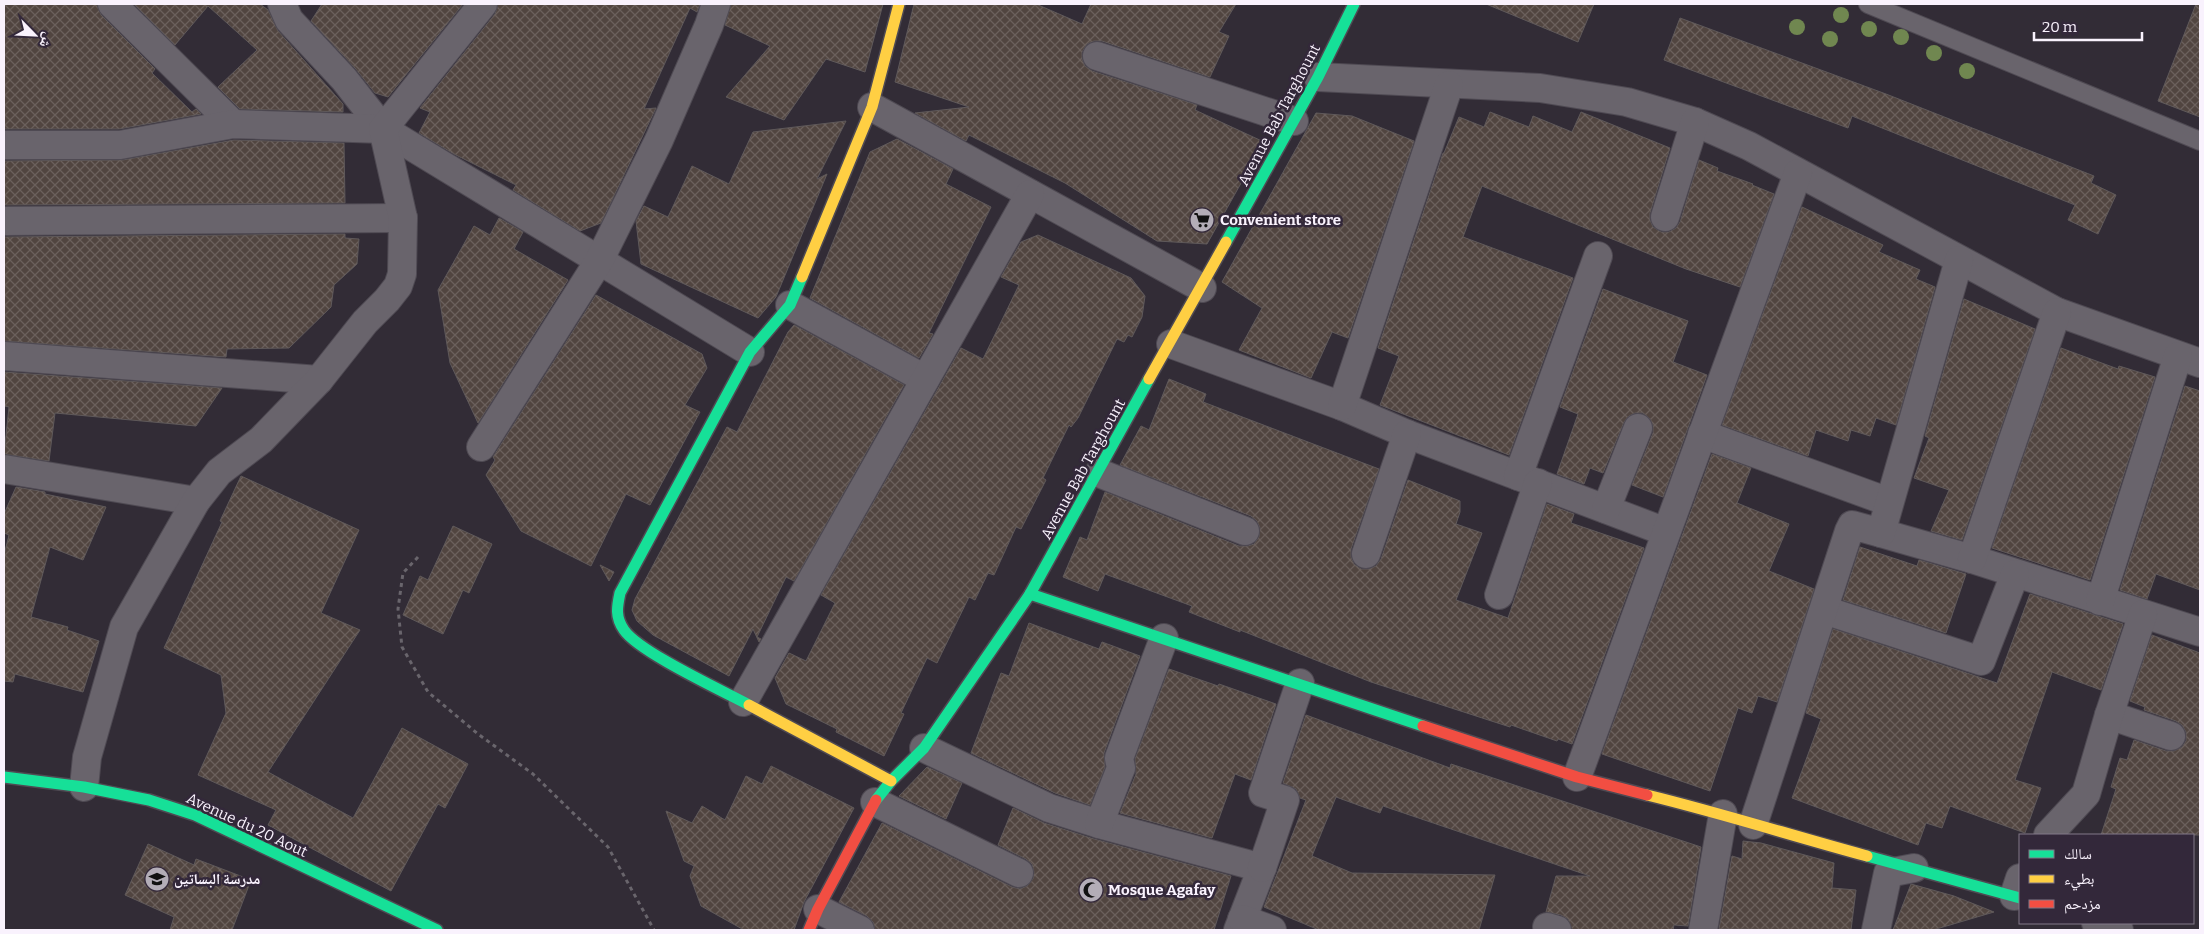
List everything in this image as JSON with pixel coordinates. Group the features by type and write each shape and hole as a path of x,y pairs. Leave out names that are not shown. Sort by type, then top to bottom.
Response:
{"street":[{"path":"112,4 233,124"},
{"path":"383,129 483,4"},
{"path":"481,447 599,261 659,140 709,25 716,4"},
{"path":"899,4 872,107 790,305 750,352 620,593 616,611 624,630 644,648 743,702 883,792 1019,873"},
{"name":"Avenue Bab Targhount","path":"814,919 883,792 924,748 1030,594 1294,121 1354,4"},
{"path":"291,9 383,129 750,352"},
{"path":"1097,56 1294,121"},
{"path":"1318,77 1449,85 1540,88 1627,102 1695,122 1749,146 2058,312 2189,360 2100,601"},
{"path":"1342,406 1449,85"},
{"path":"872,107 1202,288"},
{"path":"1665,217 1695,122"},
{"path":"4,145 120,145 233,124 383,129"},
{"path":"84,787 87,757 124,627 196,501 219,472 261,440 319,380 365,322 388,300 398,286 402,274 402,218 383,129"},
{"path":"1577,776 1798,173"},
{"path":"743,702 1030,194"},
{"path":"4,221 402,218"},
{"path":"1499,595 1528,480 1598,256"},
{"path":"1881,533 1959,260"},
{"path":"790,305 925,379"},
{"path":"1972,559 2058,312"},
{"path":"1171,344 1342,406 1407,434 1666,532"},
{"path":"4,356 319,380"},
{"path":"1606,509 1638,428"},
{"path":"1366,554 1407,434"},
{"path":"1702,434 1889,502"},
{"path":"4,469 196,501"},
{"path":"1099,473 1245,530"},
{"path":"1753,825 1852,525 1972,559 2200,632"},
{"path":"1824,610 1981,661 2015,574"},
{"path":"1030,594 1577,776 1723,814 1753,825 1914,868 2018,891"},
{"path":"2049,834 2086,794 2109,715 2143,614"},
{"path":"1099,824 1121,768 1119,758 1164,638"},
{"path":"1272,930 1240,925 1285,800 1264,793 1300,683"},
{"path":"2109,715 2171,736"},
{"path":"924,748 1050,808 1099,824 1262,868"},
{"name":"Avenue du 20 Aout","path":"4,777 84,787 149,800 195,816 437,930"},
{"path":"1704,930 1723,814"},
{"path":"1876,930 1888,873 1914,868"},
{"path":"814,919 860,930"},
{"path":"2099,924 2118,930"}],"lane":[{"path":"1868,4 2200,140"}],"path":[{"path":"418,557 403,573 398,609 402,647 428,692 478,734 532,774 608,847 654,930"}],"building":[{"path":"4,4 97,4 101,15 155,69 152,73 192,112 196,109 201,114 119,129 4,129"},
{"path":"134,4 260,4 268,10 278,31 343,104 343,112 240,109 218,87 257,50 208,6 175,45"},
{"path":"322,4 463,4 388,97 375,93 355,68 311,21"},
{"path":"498,4 700,4 697,12 690,8 644,109 656,108 601,223 580,231 513,190 516,185 454,154 419,133 430,112 420,108 495,14"},
{"path":"731,4 883,4 865,72 826,59 784,120 726,97 770,46 725,25"},
{"path":"914,4 1036,4 1082,24 1091,4 1236,4 1219,32 1229,36 1210,77 1102,41 1094,41 1087,44 1082,52 1085,66 1092,71 1197,105 1195,110 1264,142 1207,244 1157,241 1065,183 969,135 966,141 915,113 969,107 895,82"},
{"path":"1486,4 1594,4 1578,42"},
{"path":"2196,4 2200,4 2200,117 2158,101"},
{"path":"1680,18 1886,94 2094,176 2091,183 2116,195 2098,234 2068,220 2075,205 1852,116 1848,128 1664,60"},
{"path":"1490,112 1529,127 1533,116 1572,132 1581,112 1670,148 1650,213 1653,227 1661,232 1669,232 1676,228 1680,222 1699,160 1718,168 1717,171 1774,194 1740,287 1686,269 1482,186 1463,237 1573,278 1509,455 1380,405 1399,356 1378,348 1443,153 1459,117 1484,127"},
{"path":"1316,113 1352,116 1414,141 1348,338 1332,332 1311,378 1239,350 1262,308 1222,282"},
{"path":"846,121 817,179 827,174 776,297 758,318 641,264 636,221 644,206 668,217 692,166 729,184 753,132"},
{"path":"897,139 953,169 946,184 991,207 929,333 933,334 919,358 810,298 870,152"},
{"path":"234,140 344,143 345,203 4,205 4,161 123,160"},
{"path":"1802,207 1883,245 1879,252 1920,270 1916,279 1935,287 1896,425 1876,418 1870,436 1851,430 1848,441 1816,430 1808,456 1722,425"},
{"path":"499,218 523,232 514,249 568,280 478,423 450,363 438,290 474,226 490,235"},
{"path":"345,234 345,238 359,239 357,264 334,285 331,307 289,348 227,349 226,357 4,341 4,237"},
{"path":"1038,235 1131,278 1145,296 1142,317 1132,337 1128,335 1124,342 1117,339 1078,418 1071,427 1069,425 1043,478 1046,480 1021,529 1016,527 994,575 988,573 975,600 969,597 937,663 927,658 901,713 904,714 884,756 836,732 837,729 786,704 775,678 789,653 806,661 835,603 821,595 961,348 983,359 1019,285 1001,277 1021,242"},
{"path":"1603,289 1688,321 1673,362 1707,375 1663,497 1632,485 1653,433 1653,425 1650,419 1643,413 1635,413 1624,422 1603,473 1590,468 1584,484 1557,474 1578,414 1560,407"},
{"path":"596,295 702,354 707,368 685,405 700,412 650,505 626,494 591,566 521,531 486,475 495,460 493,457"},
{"path":"1964,299 2035,329 1962,540 1931,531 1949,490 1914,478 1929,438 1925,436"},
{"path":"794,325 904,385 794,581 786,577 757,637 761,639 759,642 753,629 729,676 653,635 637,621 632,610 635,599 727,427 737,432 788,332"},
{"path":"2061,348 2118,369 2119,366 2155,377 2090,580 1992,548"},
{"path":"4,372 222,388 196,426 55,413 49,461 4,454 9,407 4,406"},
{"path":"1169,379 1206,394 1203,402 1379,469 1351,549 1351,557 1354,564 1361,569 1369,569 1376,566 1381,559 1408,480 1460,501 1460,512 1456,524 1482,533 1456,600 1508,618 1547,504 1574,514 1571,523 1644,548 1572,744 1558,739 1557,741 1511,725 1510,727 1371,682 1240,630 1240,632 1189,612 1192,606 1105,574 1098,591 1063,577 1080,537 1087,540 1105,492 1239,546 1254,544 1259,537 1260,528 1257,521 1251,516 1120,465 1141,426 1149,430"},
{"path":"2185,386 2200,391 2200,590 2156,574 2147,599 2120,590"},
{"path":"1712,454 1751,468 1737,503 1789,524 1769,571 1814,589 1777,702 1758,696 1752,713 1738,708 1710,791 1602,754"},
{"path":"241,476 359,530 321,613 360,630 268,772 353,818 402,728 468,764 445,808 438,804 391,891 268,825 276,810 198,775 226,713 221,675 164,648"},
{"path":"16,487 106,507 83,560 50,547 31,617 68,627 67,630 99,641 83,692 15,674 13,682 4,681 4,555 9,535 4,533 4,514"},
{"path":"453,526 492,544 469,593 463,590 443,634 403,615 420,576 428,580"},
{"path":"1860,547 1917,566 1919,560 1966,574 1946,633 1843,600"},
{"path":"600,565 614,572 609,581"},
{"path":"2030,594 2123,624 2101,690 2052,672 2015,780 2041,788 2025,833 1950,806 1942,828 1926,823 1918,845 1792,798 1821,719 1806,713 1833,629 1997,683"},
{"path":"1029,623 1099,649 1102,642 1140,656 1104,753 1105,767 1090,805 1055,793 971,753 1001,673 1009,676"},
{"path":"2152,635 2200,653 2200,835 2101,834 2116,789 2111,787 2120,758 2127,760 2134,740 2166,751 2174,751 2182,747 2186,741 2186,732 2182,725 2176,721 2144,710 2145,707 2130,701"},
{"path":"1169,669 1276,704 1251,780 1235,774 1212,838 1120,813 1136,774 1135,759"},
{"path":"1306,715 1450,768 1451,764 1701,847 1688,926 1674,925 1673,930 1572,930 1568,919 1561,915 1546,912 1556,876 1590,876 1383,806 1380,813 1336,797 1312,856 1352,873 1495,875 1479,930 1319,930 1264,907 1306,800 1300,798 1296,789 1283,783"},
{"path":"771,766 854,808 804,902 794,930 744,930 701,906 690,876 694,866 684,861 666,811 692,823 702,806 725,820 746,776 762,784"},
{"path":"927,767 962,783 946,819 899,796"},
{"path":"1013,808 1044,823 1094,839 1231,876 1214,930 875,930 873,922 867,916 839,902 882,823 1012,887 1020,889 1027,886 1033,879 1032,864 998,845"},
{"path":"1743,841 1761,843 1834,863 1832,888 1856,890 1851,930 1719,929 1732,856 1742,859"},
{"path":"148,844 194,865 196,859 251,880 232,930 170,930 174,917 125,895"},
{"path":"1911,884 1954,896 1994,912 1933,930 1893,930"}],"traffic: fast":[{"path":"1226,242 1318,77 1354,4"},
{"path":"749,705 663,659 633,639 624,630 619,621 618,603 620,593 750,352 790,305 802,277"},
{"path":"876,800 891,781 924,748 1030,594 1149,379"},
{"path":"1030,594 1423,726"},
{"path":"4,777 84,787 149,800 195,815 437,930"},
{"path":"1867,856 2019,898"}],"traffic: slow":[{"path":"802,277 872,107 899,4"},
{"path":"1149,379 1226,242"},
{"path":"749,705 891,781"},
{"path":"1647,795 1867,856"}],"traffic: jam":[{"path":"1423,726 1577,777 1647,795"},
{"path":"809,930 818,909 876,800"}],"place":[{"name":"Convenient store","path":"1202,220"},
{"name":"مدرسة البساتين","path":"157,879"},
{"name":"Mosque Agafay","path":"1091,890"}]}
